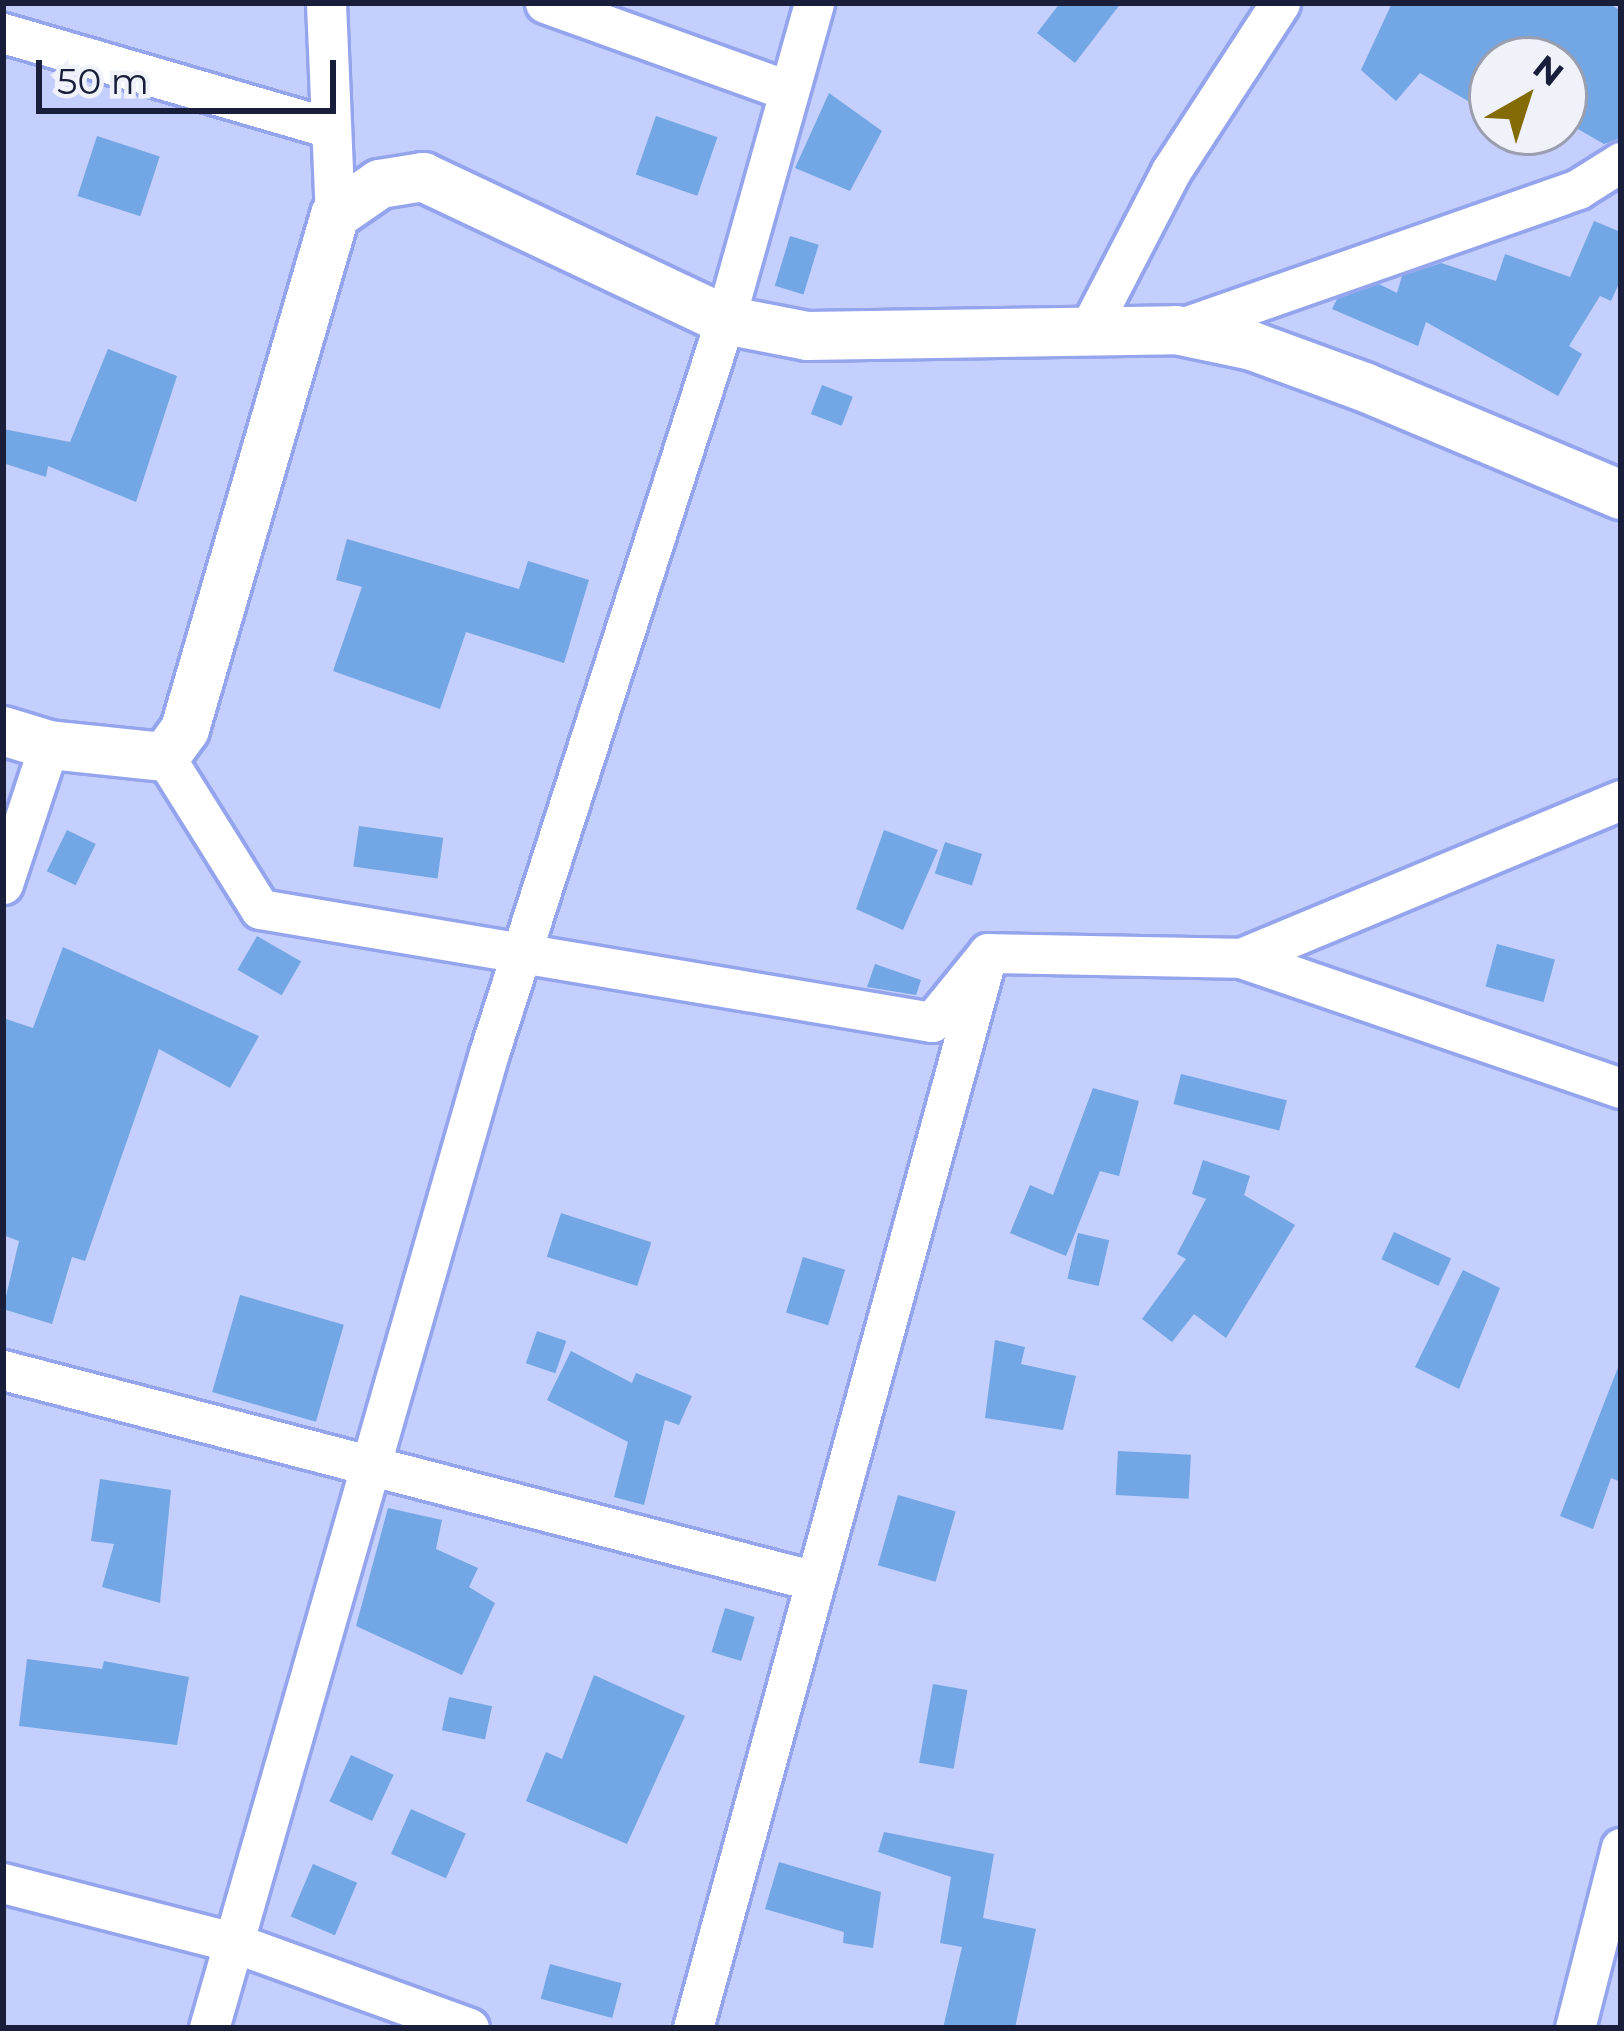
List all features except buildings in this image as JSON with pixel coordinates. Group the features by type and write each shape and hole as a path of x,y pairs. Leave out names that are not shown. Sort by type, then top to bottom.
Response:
{"street":[{"path":"165,757 185,729 334,214 326,3"},
{"path":"545,3 789,91"},
{"path":"209,2028 521,956 725,320 814,3"},
{"path":"1086,335 1171,171 1280,3"},
{"path":"3,33 331,128"},
{"path":"1176,330 1578,189 1621,162"},
{"path":"334,214 380,184 424,177 725,320 807,337 1176,330 1252,346 1364,387 1621,495"},
{"path":"3,730 50,745 165,757"},
{"path":"3,884 50,745"},
{"path":"165,757 260,909 932,1022 988,953"},
{"path":"1241,958 1621,800"},
{"path":"988,953 1241,958 1621,1088"},
{"path":"693,2028 988,953"},
{"path":"3,1370 815,1581"},
{"path":"1574,2028 1621,1848"},
{"path":"3,1883 232,1942 469,2028"}]}
